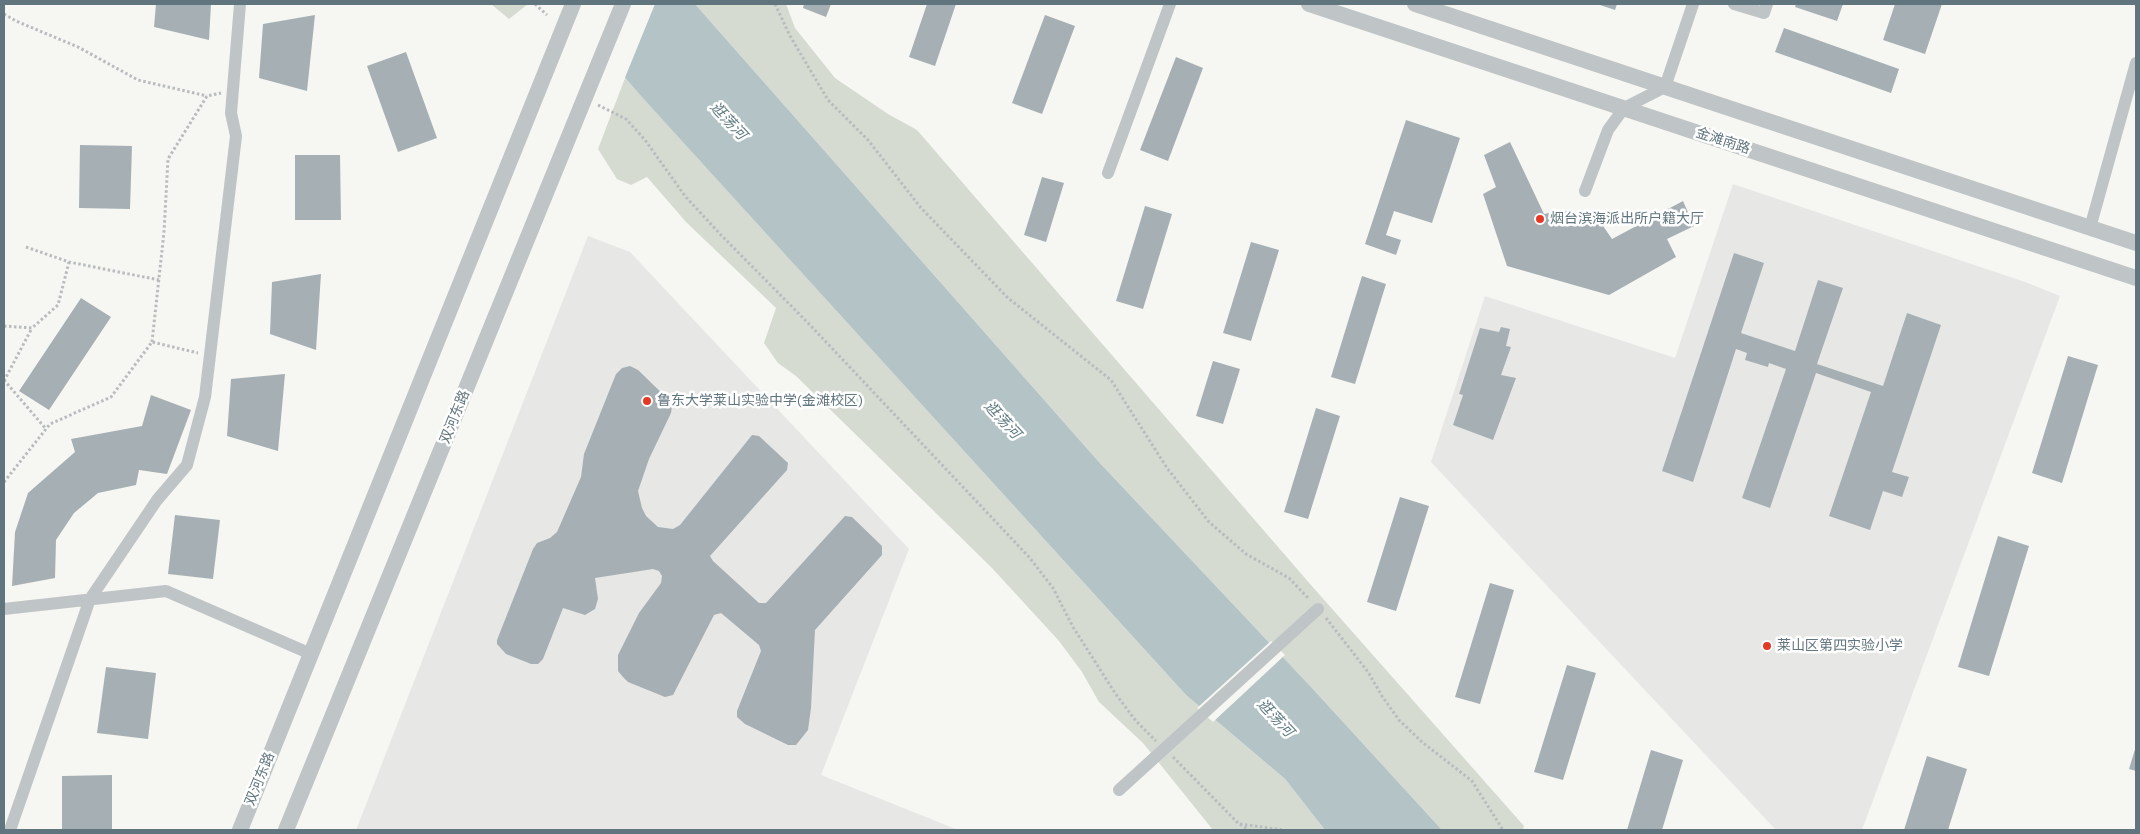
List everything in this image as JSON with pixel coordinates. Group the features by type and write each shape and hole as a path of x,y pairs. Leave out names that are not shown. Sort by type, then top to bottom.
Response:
{"street":[{"path":"10,830 90,599 157,500 188,465 205,397 236,136 231,113 240,4"},
{"name":"双河东路","path":"240,830 572,4"},
{"name":"双河东路","path":"286,830 623,4"},
{"path":"1108,173 1170,4"},
{"name":"金滩南路","path":"1309,4 2136,278"},
{"path":"1415,4 2136,243"},
{"path":"1585,191 1608,130 1624,108 1665,87 1693,4"},
{"path":"1734,4 1764,13 1767,4"},
{"path":"2090,228 2136,63"},
{"path":"4,609 166,592 310,654"},
{"path":"1119,790 1318,609"}],"path":[{"path":"535,4 547,15"},
{"path":"775,4 790,36 828,100 868,140 921,208 1008,298 1111,380 1167,468 1209,522 1246,554 1289,578 1318,609 1362,665 1399,720 1422,742 1472,781 1503,830"},
{"path":"4,14 16,22 78,47 138,80 207,96 233,90"},
{"path":"4,482 50,424 111,397 152,342 164,232 168,159 207,96"},
{"path":"593,102 626,119 645,140 685,196 811,326 1029,557 1053,588 1073,627 1115,693 1136,721 1157,742"},
{"path":"26,247 69,262 159,280"},
{"path":"46,429 4,381 32,328 58,305 69,262"},
{"path":"4,326 32,328"},
{"path":"152,342 210,356"},
{"path":"1171,756 1240,824 1249,830"},
{"path":"1240,824 1283,830"}],"shaded area":[{"path":"491,4 528,4 509,19"},
{"path":"695,4 786,4 795,28 835,78 888,114 917,130 1311,585 1524,826 1523,830 1442,830 1312,688 1098,461"},
{"path":"625,78 1186,695 1285,779 1325,830 1213,830 1143,743 1099,702 1082,672 1059,641 992,568 796,376 778,363 764,343 776,308 686,222 647,177 631,185 617,179 598,149"},
{"name":"莱山区第四实验小学","path":"1733,184 2025,282 2060,296 1862,830 1776,830 1431,462 1485,296 1675,358"},
{"name":"鲁东大学莱山实验中学(金滩校区)","path":"588,236 630,252 909,549 821,775 958,830 356,830"}],"water":[{"name":"逛荡河","path":"577,4 695,4 1098,461 1312,688 1442,830 1325,830 1285,779 1186,695 641,96 605,55"}],"pier":[{"path":"574,4 655,4 624,80 603,56"},
{"path":"1271,641 1285,655 1213,722 1197,708"}],"building":[{"path":"156,4 211,4 209,40 154,27"},
{"path":"804,4 831,4 826,17 803,8"},
{"path":"927,4 956,4 935,66 909,57"},
{"path":"1597,4 1617,4 1615,10"},
{"path":"1796,4 1843,4 1837,21 1795,7"},
{"path":"1895,4 1942,4 1925,54 1883,40"},
{"path":"315,15 307,91 259,78 263,24"},
{"path":"1045,15 1075,26 1042,114 1012,103"},
{"path":"1784,28 1899,69 1891,93 1775,52"},
{"path":"406,52 437,138 398,152 367,66"},
{"path":"1176,57 1203,68 1168,161 1140,150"},
{"path":"1406,120 1460,138 1432,223 1394,211 1386,235 1401,240 1396,255 1365,244"},
{"name":"烟台滨海派出所户籍大厅","path":"1510,142 1544,214 1562,210 1601,223 1612,239 1683,201 1694,226 1667,239 1676,257 1609,295 1507,266 1483,194 1496,187 1484,155"},
{"path":"80,145 132,146 130,209 79,208"},
{"path":"295,155 340,155 341,220 295,220"},
{"path":"1042,177 1064,183 1046,242 1024,235"},
{"path":"1145,206 1172,214 1143,309 1116,301"},
{"path":"1251,242 1279,250 1251,341 1223,333"},
{"path":"1734,253 1764,263 1741,333 1795,351 1818,280 1843,288 1817,364 1883,386 1907,313 1941,325 1892,472 1909,477 1902,497 1883,491 1870,530 1829,516 1871,392 1816,373 1770,508 1742,498 1786,369 1769,363 1768,367 1745,360 1747,353 1736,349 1693,482 1662,471"},
{"path":"321,274 316,350 270,334 272,282"},
{"path":"1362,276 1386,284 1355,384 1331,377"},
{"path":"81,298 111,317 49,410 19,391"},
{"path":"1501,327 1510,329 1506,346 1511,347 1501,375 1516,378 1493,440 1453,425 1463,395 1459,394 1480,328 1499,332"},
{"path":"2068,356 2098,365 2062,483 2032,473"},
{"path":"1213,361 1240,369 1223,424 1196,416"},
{"path":"630,366 638,370 670,401 672,406 671,413 649,459 638,491 646,516 658,527 673,529 680,525 752,435 759,436 788,463 787,470 710,556 713,561 759,603 766,603 845,516 852,517 882,546 882,555 815,630 808,730 796,745 788,745 745,724 737,717 737,711 761,651 759,645 721,613 714,615 673,695 665,697 628,682 618,671 618,655 639,613 661,583 662,576 659,571 653,569 595,578 598,599 595,609 585,615 563,608 543,659 538,664 531,664 506,654 497,644 533,549 537,543 550,538 557,532 581,477 584,454 616,374 622,368"},
{"path":"285,374 278,451 227,436 231,379"},
{"path":"151,395 191,410 167,474 139,470 136,485 98,493 74,513 56,540 55,578 12,586 15,532 28,493 75,452 71,439 142,426"},
{"path":"1316,408 1340,416 1308,519 1284,512"},
{"path":"1400,497 1429,506 1396,611 1367,602"},
{"path":"175,515 220,520 213,579 168,574"},
{"path":"1998,536 2029,546 1989,676 1958,667"},
{"path":"1490,583 1514,590 1480,704 1455,697"},
{"path":"1567,665 1596,673 1563,780 1534,772"},
{"path":"106,667 156,673 148,739 97,733"},
{"path":"2136,746 2136,771 2129,769"},
{"path":"1651,750 1683,760 1662,830 1627,830"},
{"path":"1927,756 1967,769 1948,830 1904,830"},
{"path":"112,775 112,830 62,830 62,776"}],"place":[{"name":"烟台滨海派出所户籍大厅","path":"1540,219"},
{"name":"鲁东大学莱山实验中学(金滩校区)","path":"647,401"},
{"name":"莱山区第四实验小学","path":"1767,646"}]}
